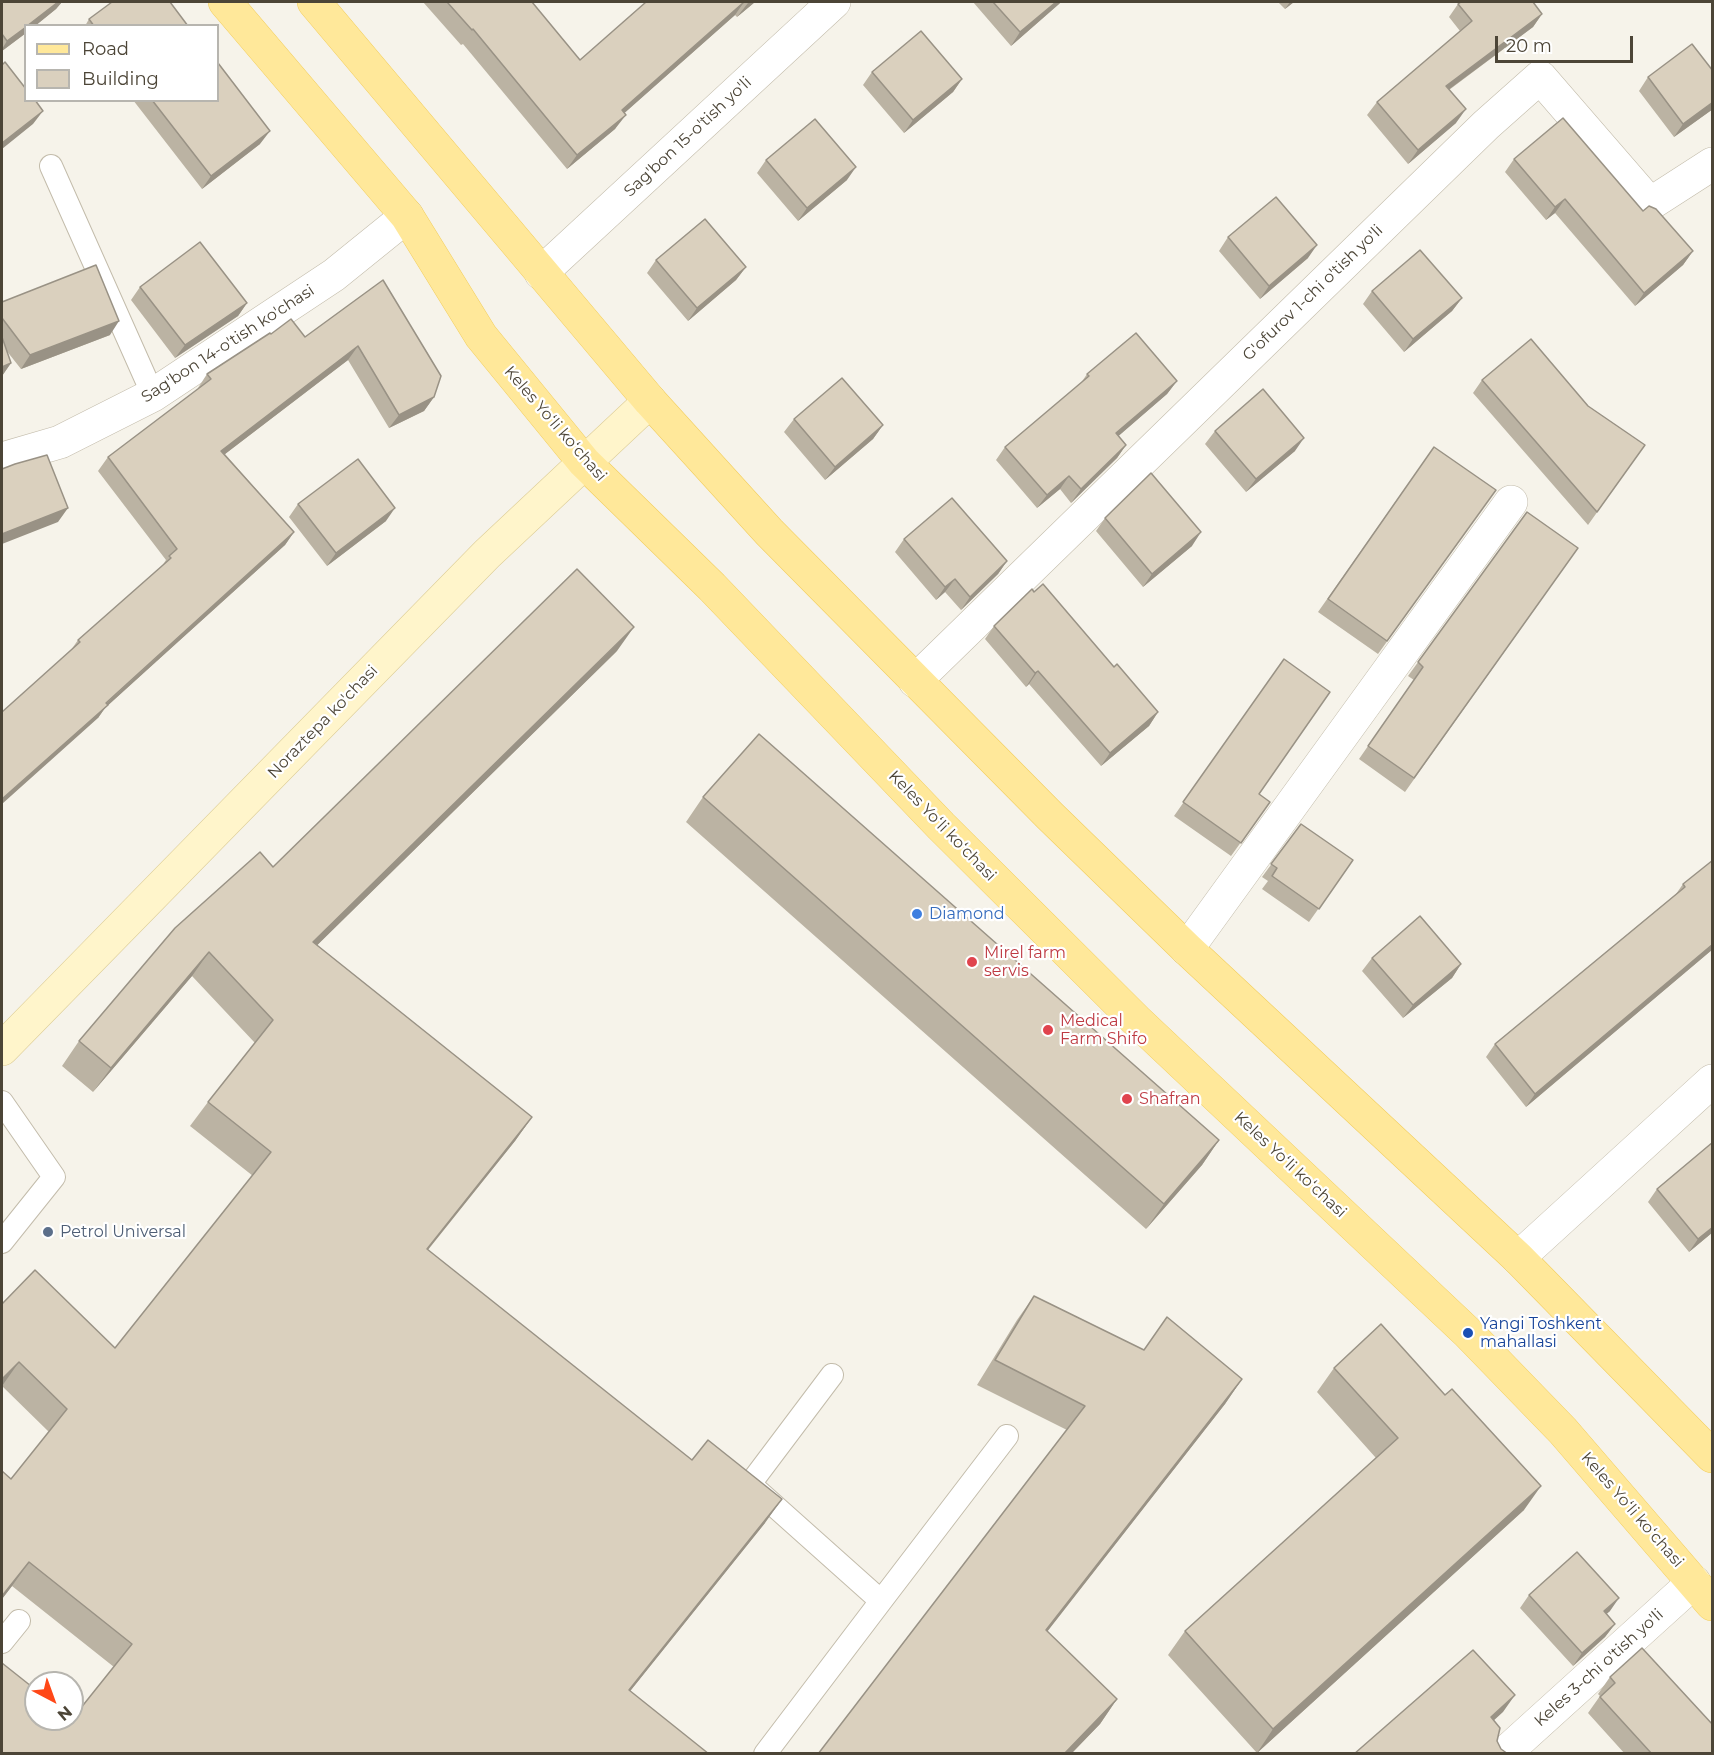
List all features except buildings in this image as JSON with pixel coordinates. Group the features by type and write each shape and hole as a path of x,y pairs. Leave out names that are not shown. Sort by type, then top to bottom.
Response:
{"main road":[{"name":"Keles Yoʻli koʻchasi","path":"225,2 407,216 481,336 584,462 712,587 941,826 1136,1020 1468,1333 1563,1431 1703,1593"},
{"path":"314,2 650,401 769,532 915,681 1187,949 1518,1258 1713,1456"},
{"name":"Noraztepa ko'chasi","path":"2,1049 487,554 650,401"}],"street":[{"name":"Sag'bon 15-o'tish yo'li","path":"541,273 834,2"},
{"name":"G'ofurov 1-chi o'tish yo'li","path":"915,681 1468,141 1540,76 1650,204 1713,164"},
{"name":"Sag'bon 14-o'tish ko'chasi","path":"2,459 60,442 153,395 334,275 407,216"},
{"path":"1187,949 1511,502"},
{"path":"1518,1258 1713,1081"},
{"name":"Keles 3-chi o'tish yo'li","path":"1503,1754 1703,1593"}],"lane":[{"path":"51,166 153,395"},
{"path":"2,1102 54,1177 2,1242"},
{"path":"832,1375 750,1484 881,1600"},
{"path":"765,1754 1007,1436"},
{"path":"2,1642 19,1621"}],"place":[{"name":"Diamond","path":"917,914"},
{"name":"Mirel farm servis","path":"972,962"},
{"name":"Medical Farm Shifo","path":"1048,1030"},
{"name":"Shafran","path":"1127,1099"},
{"name":"Petrol Universal","path":"48,1232"},
{"name":"Yangi Toshkent mahallasi","path":"1468,1333"}]}
